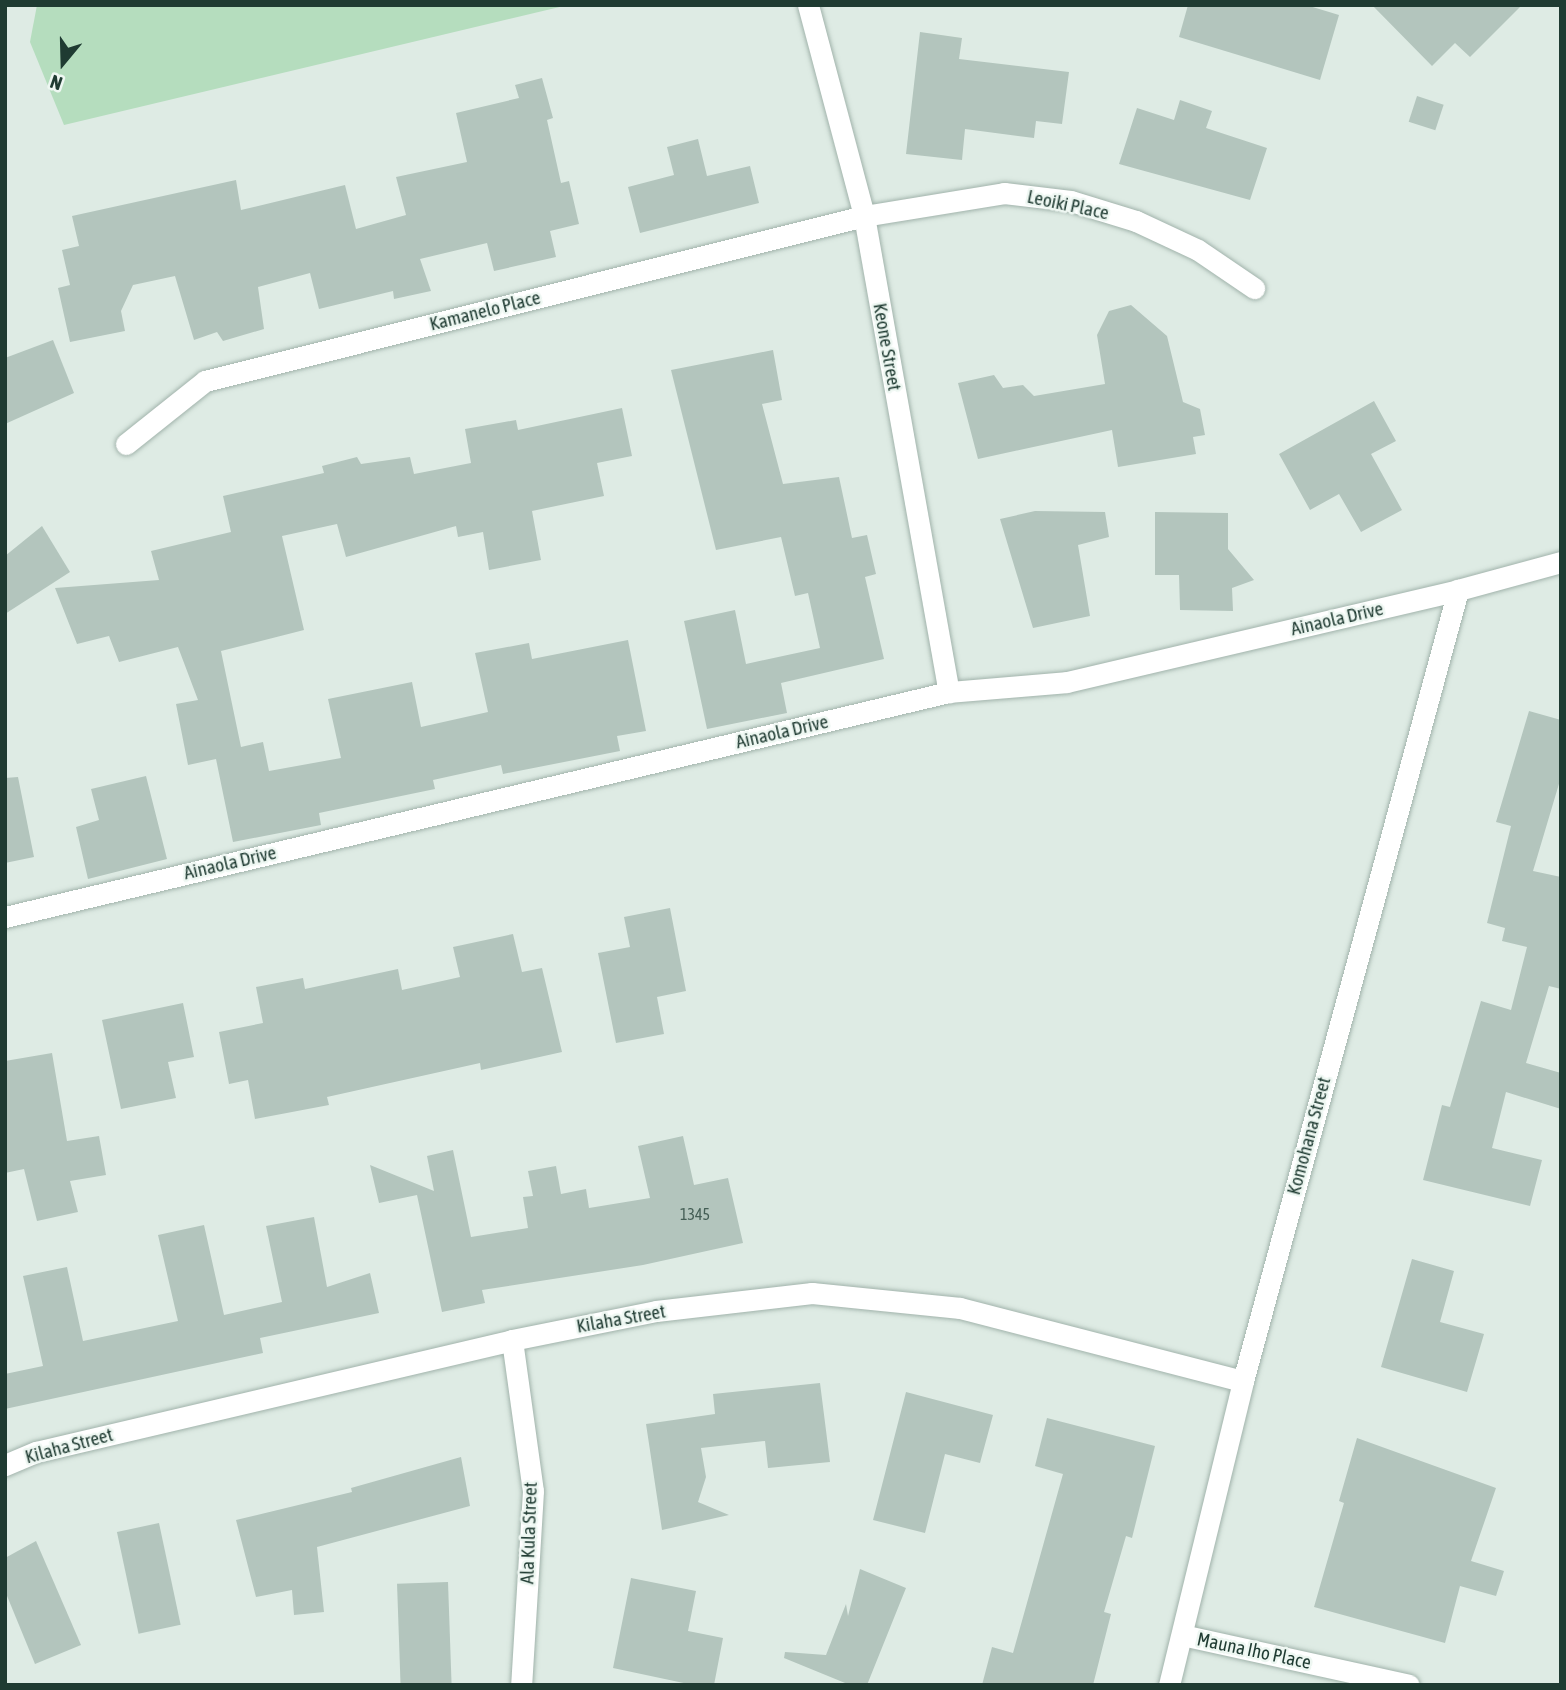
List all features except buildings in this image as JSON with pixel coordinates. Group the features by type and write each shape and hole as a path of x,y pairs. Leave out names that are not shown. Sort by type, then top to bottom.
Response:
{"street":[{"name":"Keone Street","path":"808,5 864,216 949,692"},
{"name":"Leoiki Place","path":"864,216 1004,192 1071,201 1136,221 1198,250 1254,288"},
{"name":"Kamanelo Place","path":"126,444 205,381 864,216"},
{"name":"Ainaola Drive","path":"5,917 949,692 1067,682 1458,590 1561,562"},
{"name":"Komohana Street","path":"1169,1685 1243,1381 1458,590"},
{"name":"Kilaha Street","path":"5,1465 36,1452 512,1340 656,1311 812,1293 960,1308 1243,1381"},
{"name":"Ala Kula Street","path":"512,1340 533,1491 521,1685"},
{"name":"Mauna Iho Place","path":"1182,1635 1409,1685"}],"green space":[{"path":"37,5 568,5 64,125 30,42"}]}
